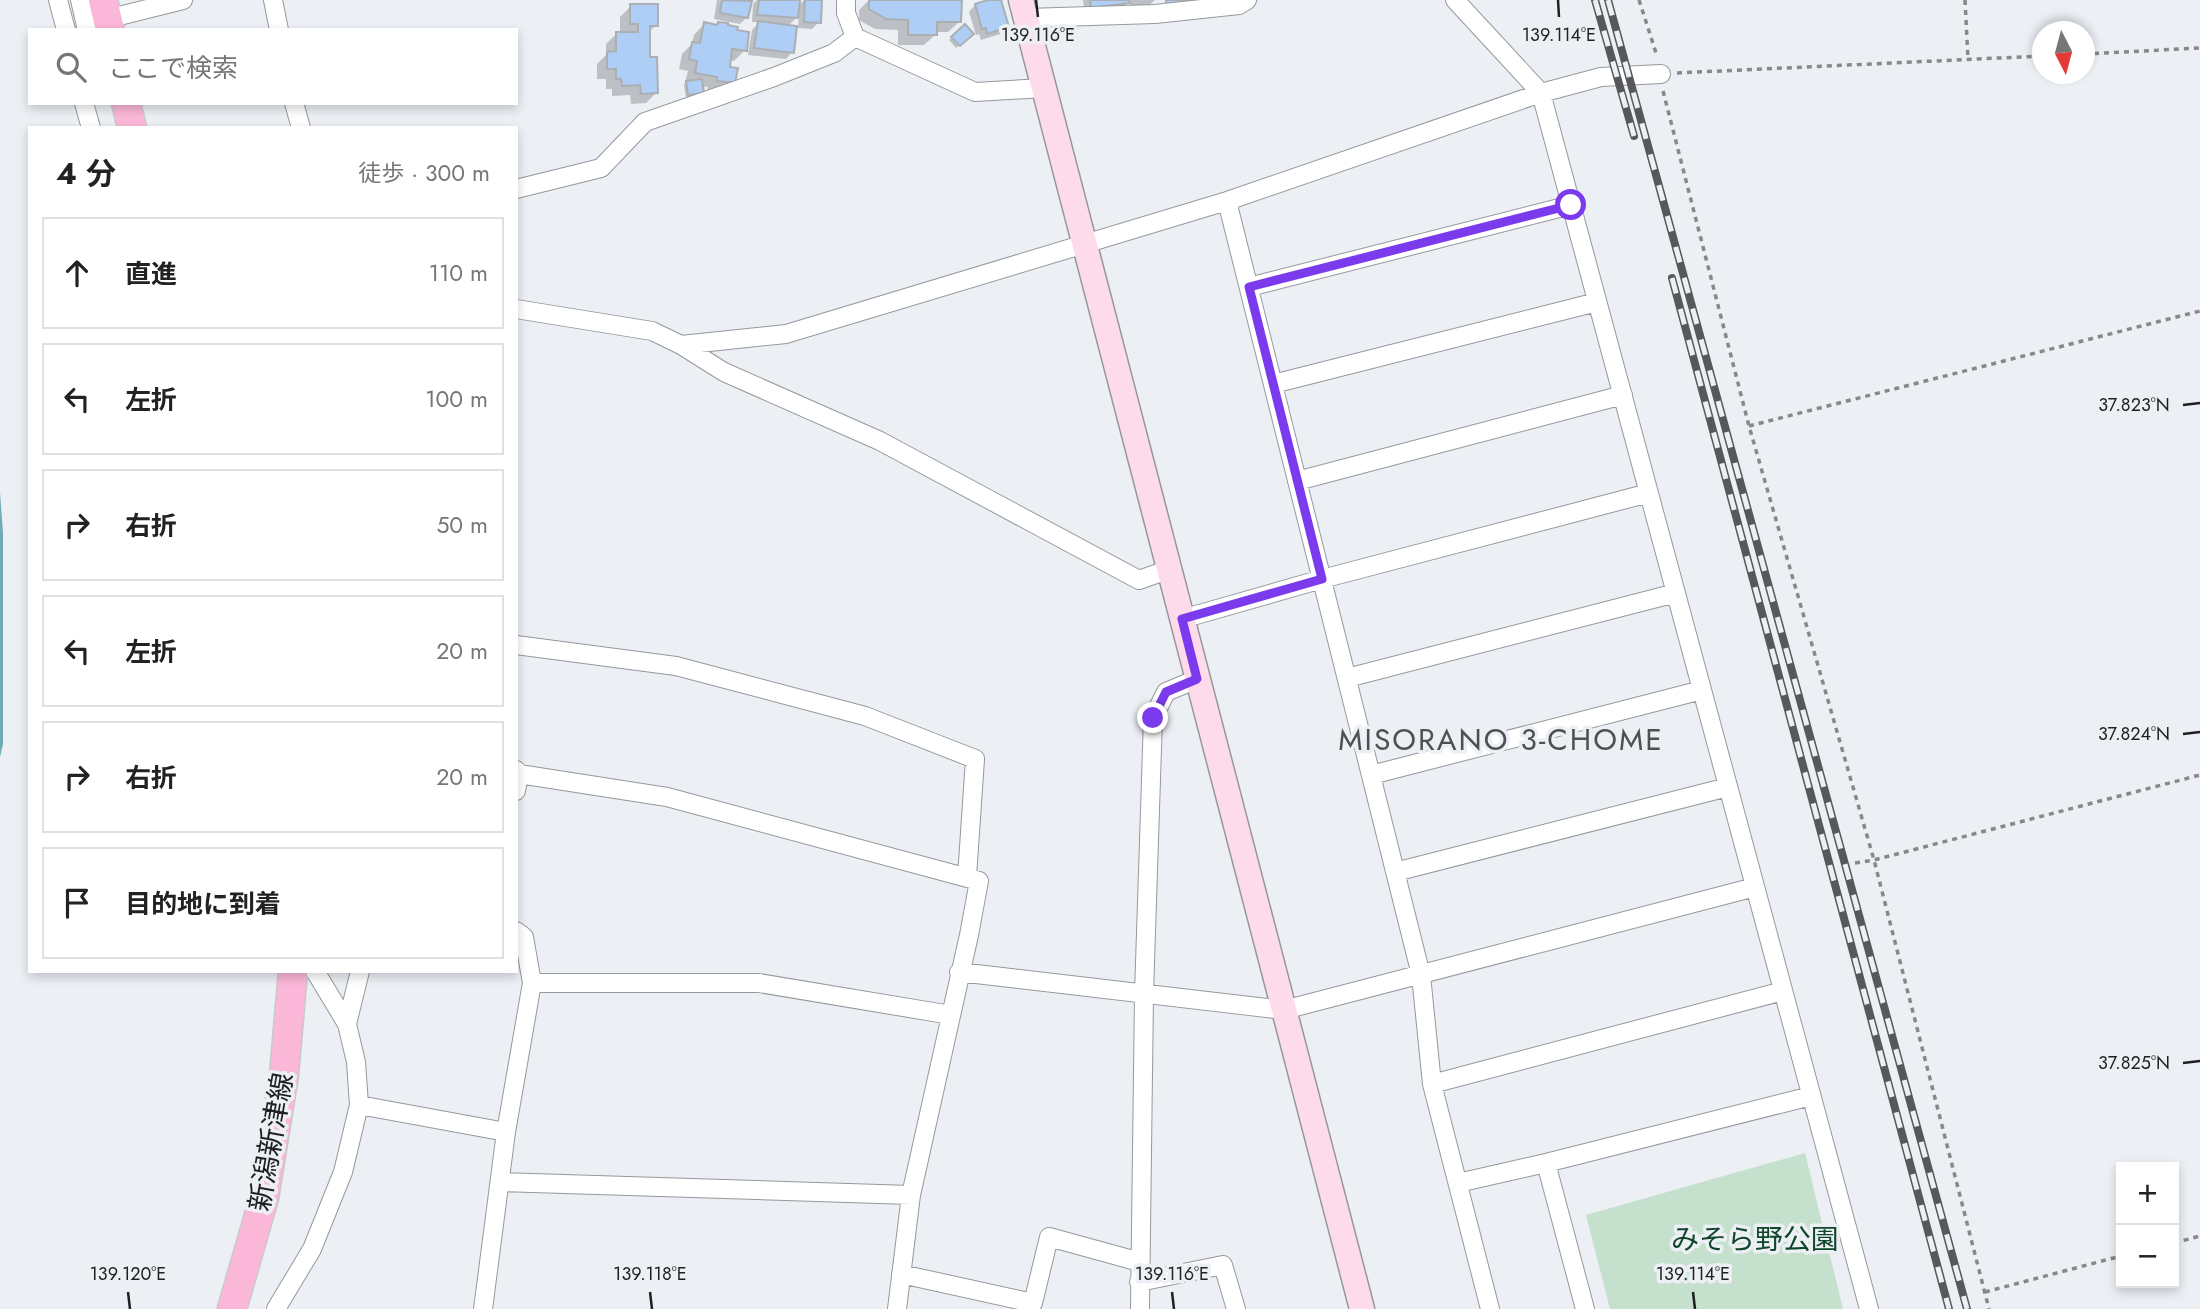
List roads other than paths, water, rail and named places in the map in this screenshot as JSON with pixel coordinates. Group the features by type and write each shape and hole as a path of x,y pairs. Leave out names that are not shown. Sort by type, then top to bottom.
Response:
{"main road":[{"path":"126,105 132,126"},
{"name":"新潟新津線","path":"232,1309 264,1198 284,1075 293,973"}],"street":[{"path":"58,0 65,28"},
{"path":"80,0 99,22 183,0"},
{"path":"273,0 279,28"},
{"path":"846,0 846,13 855,37 975,93 1044,88"},
{"path":"1247,0 1239,5 1154,14 1023,9 1362,1309"},
{"path":"1455,0 1541,93 1869,1309"},
{"path":"518,189 601,168 645,122 834,53 855,37"},
{"path":"681,345 786,334 1227,201 1541,93 1601,77 1661,74"},
{"path":"84,105 90,126"},
{"path":"295,105 300,126"},
{"path":"1227,201 1421,975 1432,1084 1490,1309"},
{"path":"1249,287 1571,205"},
{"path":"1273,384 1597,302"},
{"path":"518,309 652,331 681,345 724,372 880,442 1139,580 1170,569"},
{"path":"1297,481 1623,395"},
{"path":"1182,619 1322,579 1649,493"},
{"path":"1347,678 1676,593"},
{"path":"518,645 676,666 865,716 975,759 967,877"},
{"path":"1140,1309 1144,994 1153,718 1166,692 1197,679"},
{"path":"1371,775 1702,690"},
{"path":"518,778 624,789 667,797 979,881 911,1195 897,1309"},
{"path":"1395,872 1728,787"},
{"path":"960,972 1284,1010 1755,887"},
{"path":"482,1309 506,1132 532,983 519,935"},
{"path":"276,1309 312,1249 342,1172 359,1105 356,1062 346,1024 316,973"},
{"path":"346,1024 359,973"},
{"path":"532,983 759,983 951,1015"},
{"path":"1432,1084 1783,991"},
{"path":"1458,1183 1811,1096"},
{"path":"359,1105 506,1132"},
{"path":"1546,1163 1586,1309"},
{"path":"500,1182 911,1195"},
{"path":"901,1274 1033,1303 1049,1237 1140,1262"},
{"path":"1139,1282 1223,1265 1236,1309"}],"water":[{"path":"0,492 3,533 3,744 0,757"}],"railway":[{"path":"1595,0 1634,136"},
{"path":"1608,0 1967,1309"},
{"path":"1672,278 1949,1309"}],"district":[{"name":"MISORANO 3-CHOME","path":"1501,739"}],"park label":[{"name":"みそら野公園","path":"1755,1239"}]}
